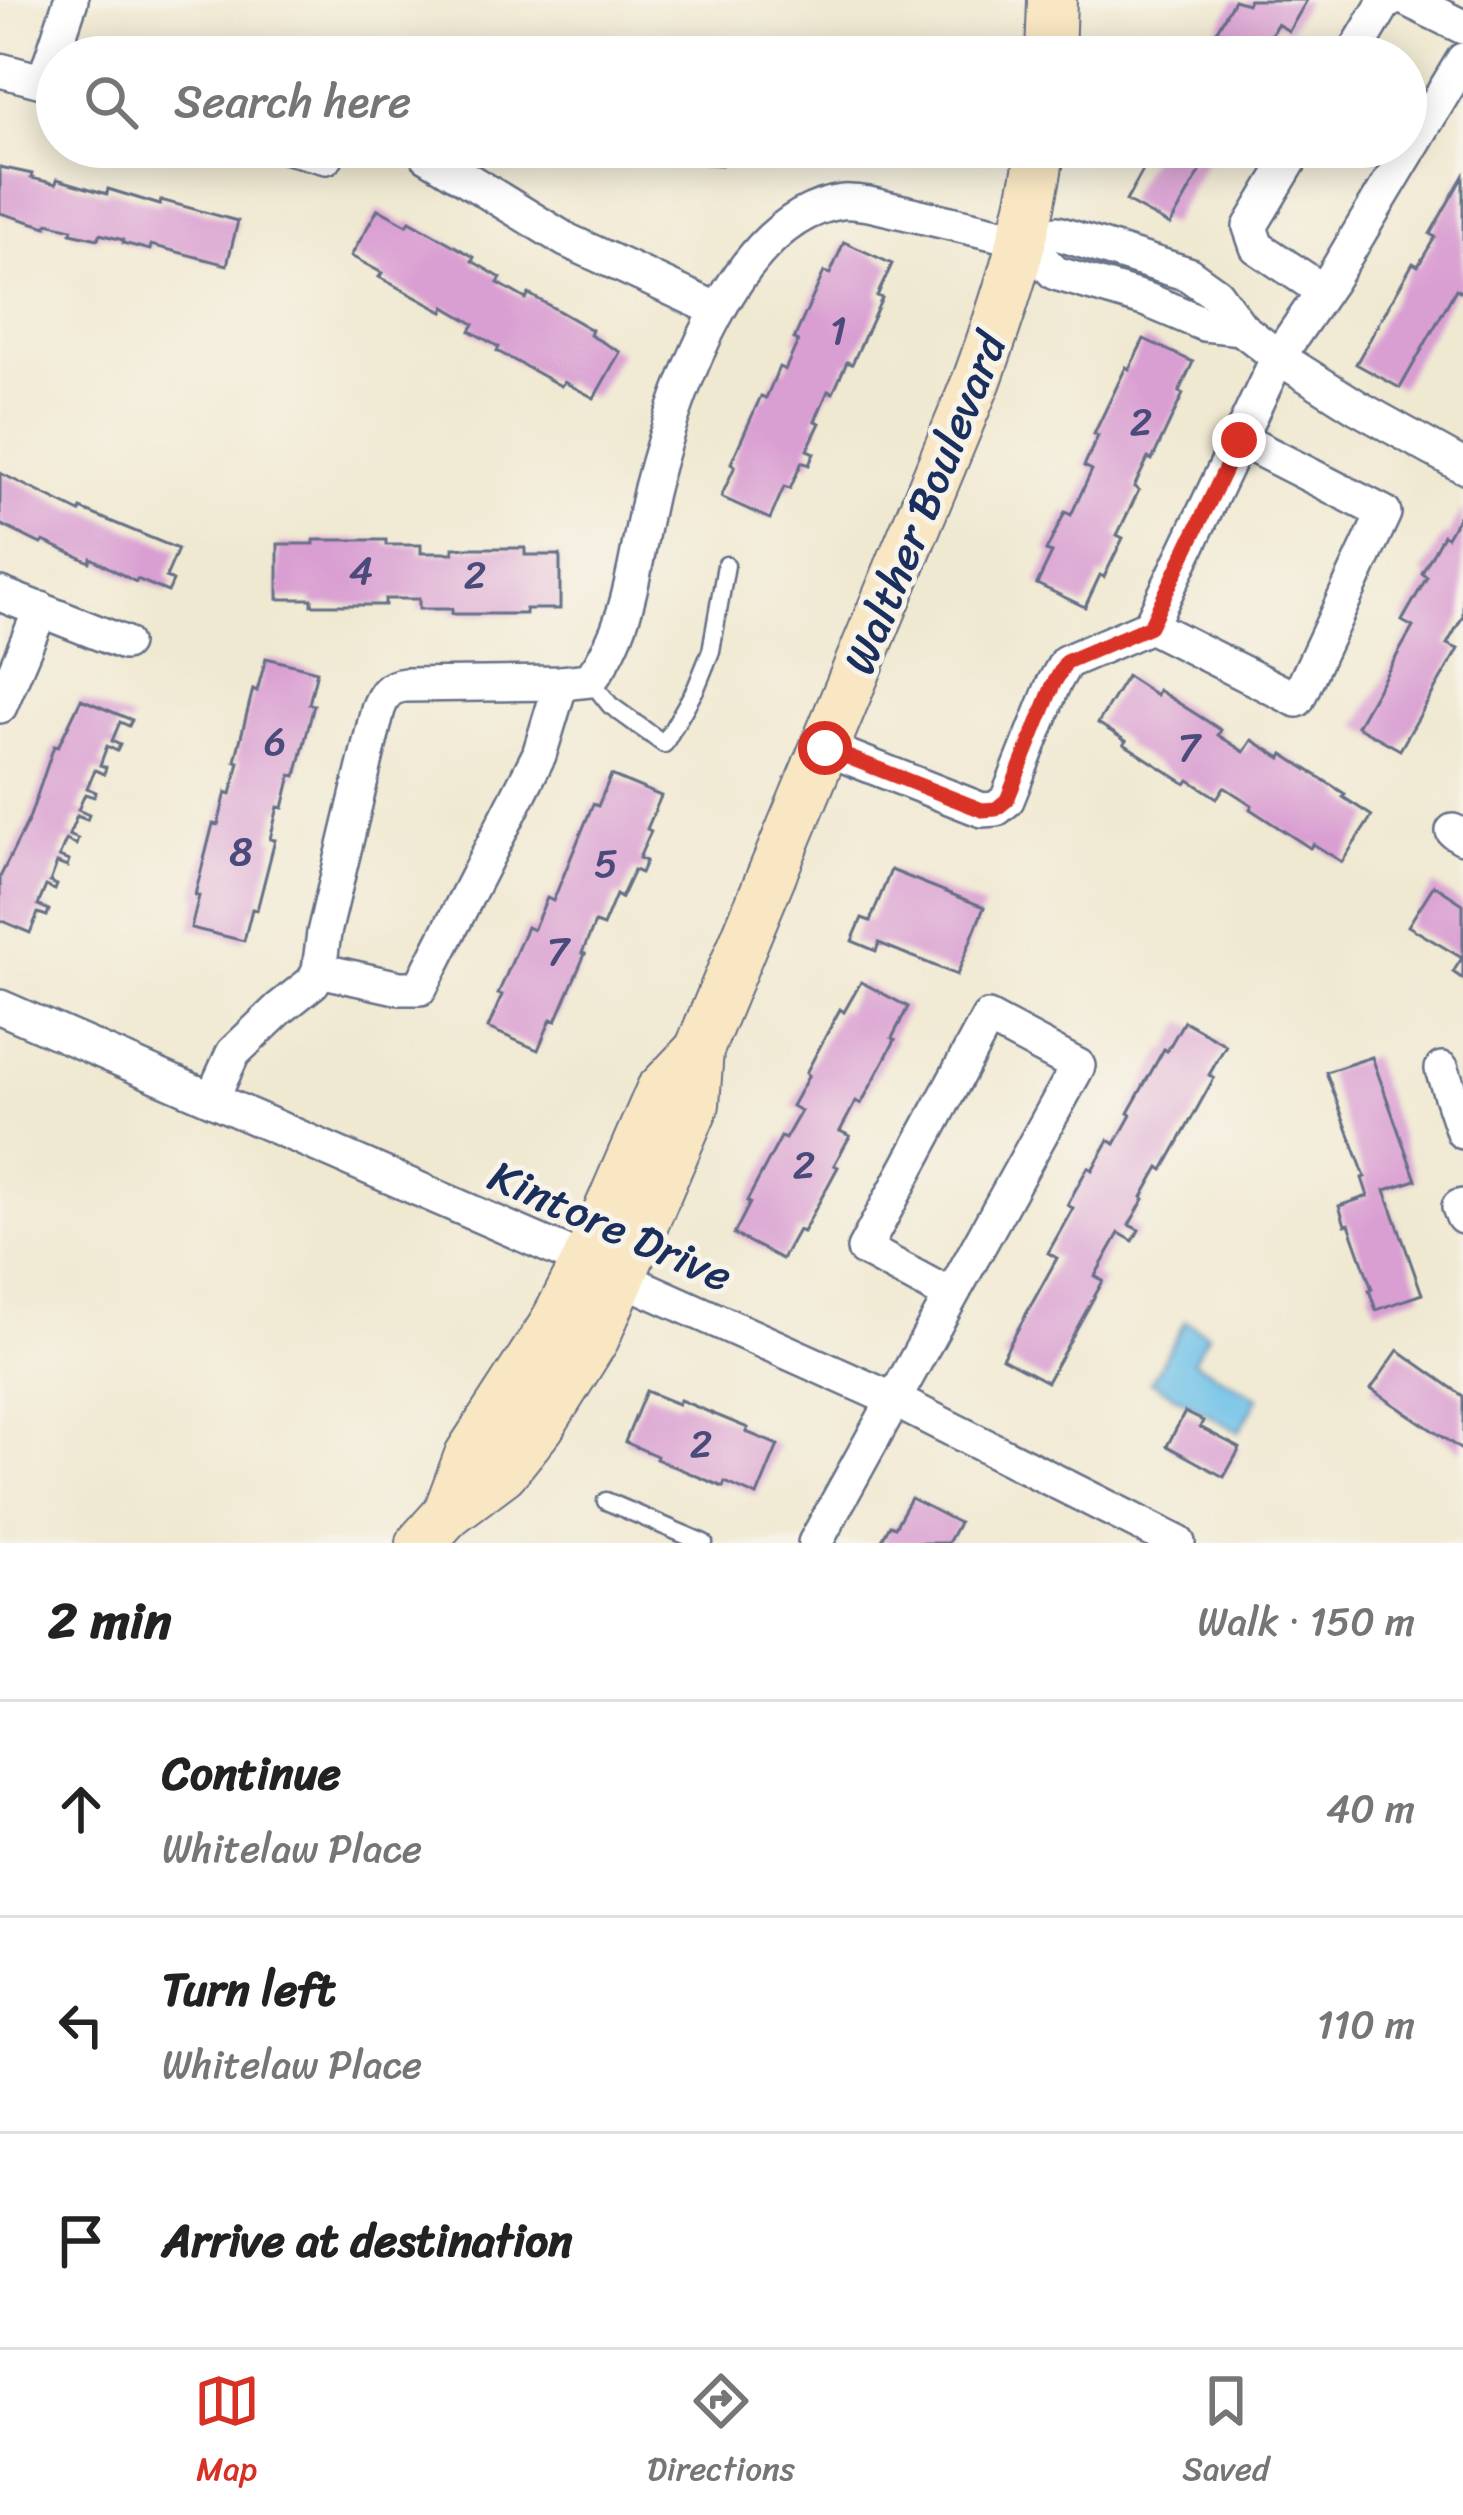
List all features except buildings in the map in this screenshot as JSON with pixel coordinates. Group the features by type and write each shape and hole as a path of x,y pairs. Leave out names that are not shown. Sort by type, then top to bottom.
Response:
{"main road":[{"path":"1051,36 1052,0"},
{"name":"Walther Boulevard","path":"434,1528 503,1472 540,1426 596,1338 604,1270 694,1104 699,1050 977,380 1023,240 1037,168"}],"street":[{"path":"61,36 70,0"},
{"path":"1365,36 1385,2 1391,0"},
{"path":"1408,0 1463,27"},
{"path":"1427,119 1463,60"},
{"path":"0,70 36,79"},
{"path":"448,168 566,240 718,310"},
{"path":"1285,168 1250,227 1257,247 1323,290"},
{"path":"825,748 982,810 996,809 1007,800 1066,662 1150,626 1278,356 1397,168"},
{"path":"319,970 420,988 575,681 611,646 626,608 675,406 718,310 742,272 775,236 819,208 845,201 869,204 1023,240 1057,233 1188,274 1216,294 1241,328 1278,356 1463,466"},
{"path":"1150,626 1297,700 1384,513 1239,440"},
{"path":"0,594 124,643"},
{"path":"0,706 41,610"},
{"path":"212,1099 233,1053 313,982 319,970 384,693 405,685 575,681"},
{"name":"Kintore Drive","path":"0,1007 894,1400 1178,1543"},
{"path":"815,1543 1078,1066 988,1018 864,1249 951,1295"},
{"path":"1442,1069 1463,1132"},
{"path":"1463,1206 1463,1217"}],"lane":[{"path":"575,681 664,744 711,651 726,565"},
{"path":"606,1501 704,1543"}],"water":[{"path":"1185,1321 1208,1334 1193,1361 1258,1398 1239,1432 1151,1382"}],"route":[{"path":"825,748 982,810 996,809 1007,800 1066,662 1150,626 1239,440"}]}
